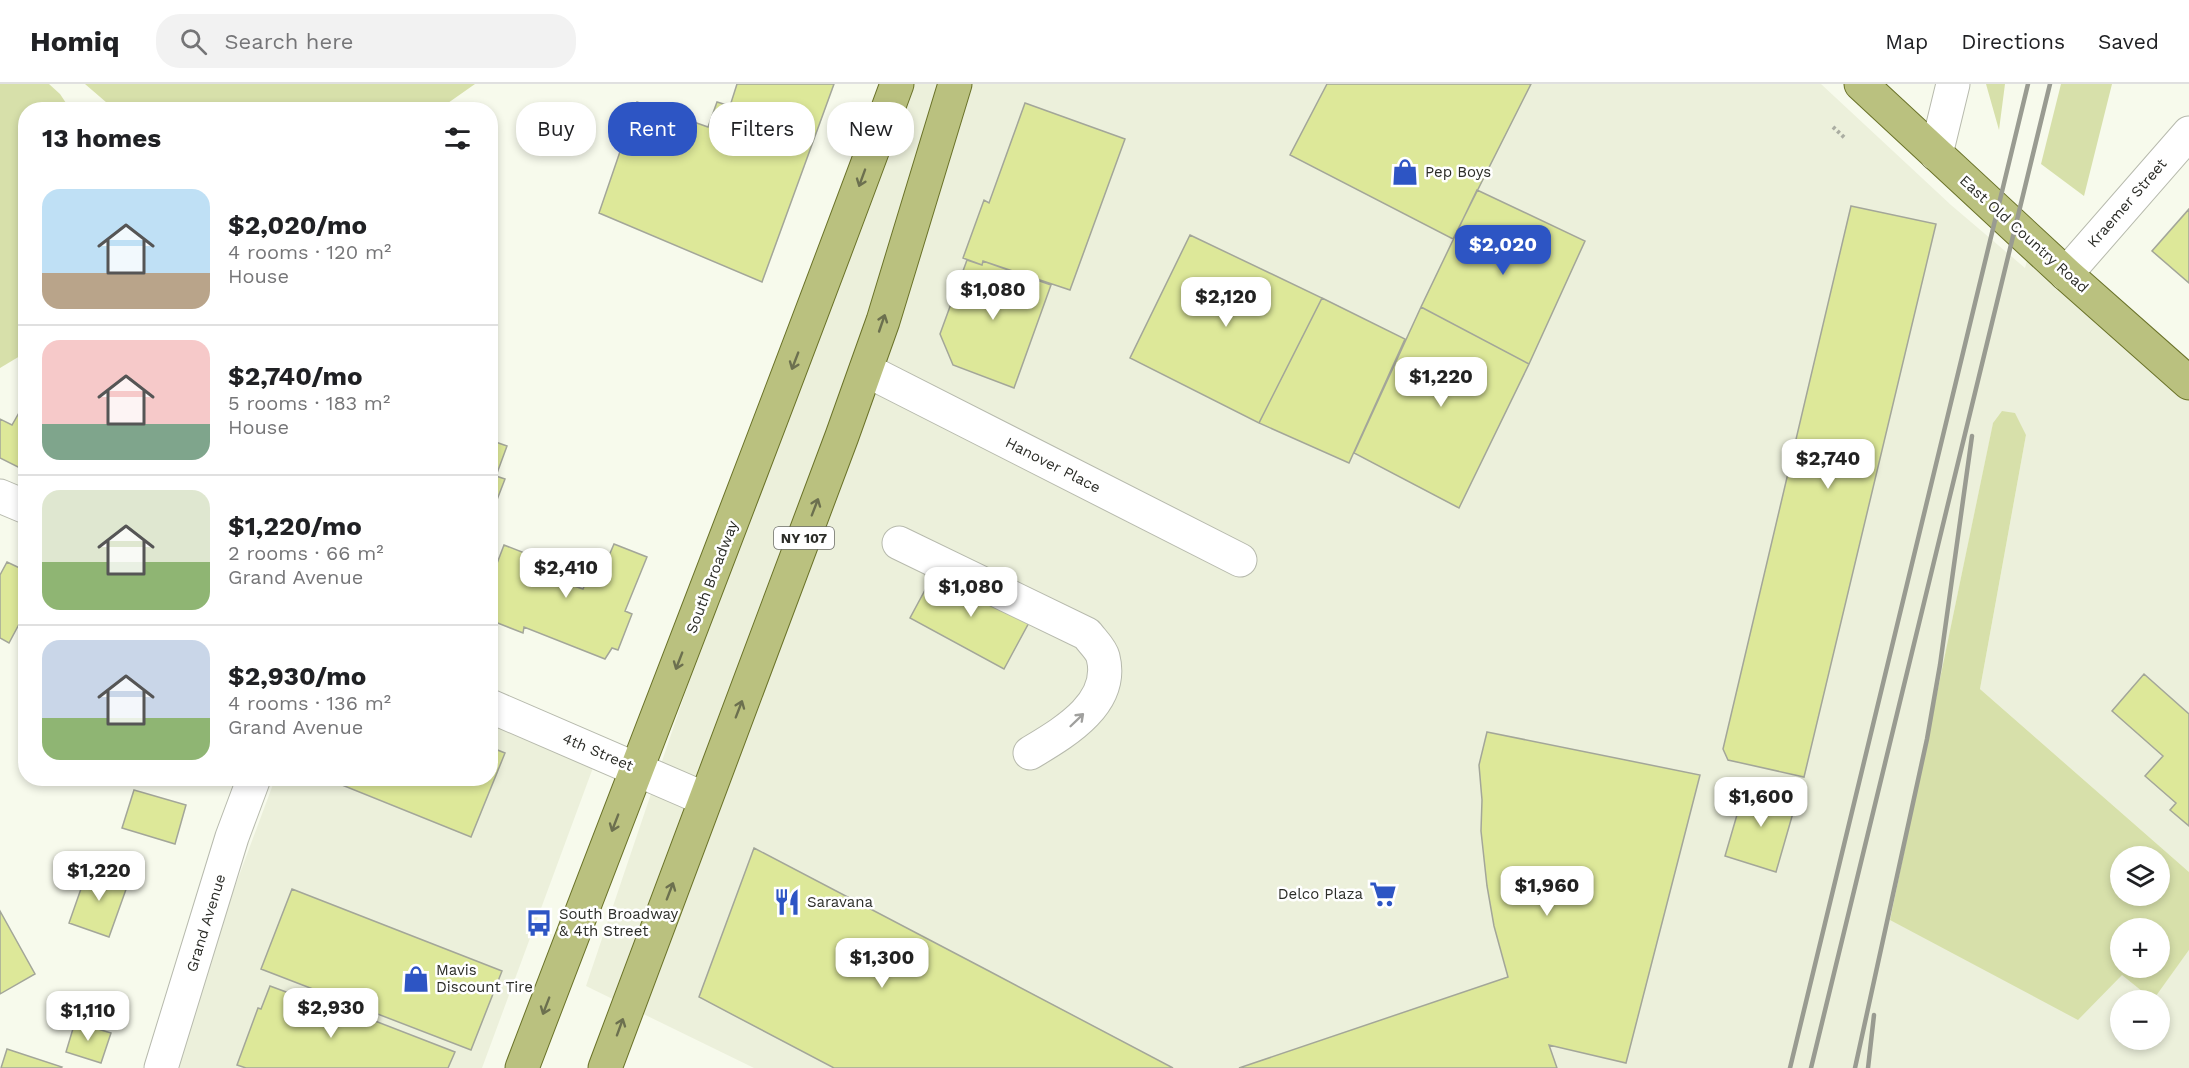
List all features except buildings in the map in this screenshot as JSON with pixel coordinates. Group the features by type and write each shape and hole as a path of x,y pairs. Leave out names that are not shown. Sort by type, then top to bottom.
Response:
{"main road":[{"name":"South Broadway","path":"522,1068 798,353 897,84"},
{"name":"NY 107","path":"604,1068 866,370 955,84"},
{"name":"East Old Country Road","path":"1861,84 2066,274 2189,383"}],"street":[{"path":"1936,154 1953,84"},
{"name":"Kraemer Street","path":"2066,274 2189,133"},
{"name":"Hanover Place","path":"866,370 1240,560"},
{"path":"0,496 18,504"},
{"path":"899,543 1087,634 1103,655 1105,673 1101,690 1088,709 1066,731 1030,753"},
{"name":"4th Street","path":"498,709 705,799"},
{"name":"Grand Avenue","path":"161,1068 232,837 251,786"}],"path":[{"path":"1833,127 1846,139"}],"shaded area":[{"path":"891,84 1821,84 1951,205 2025,268 2030,249 2189,390 2189,872 2170,855 2170,846 2159,846 1980,689 2026,435 2003,412 1993,424 1890,920 2110,971 2110,978 2127,978 2142,990 2110,990 2110,1050 2170,1050 2170,990 2160,990 2189,950 2189,1068 754,1068 586,986 867,156 914,156 914,102 885,102"},
{"path":"498,724 594,765 482,1068 180,1068 172,1056 272,786 498,786"}],"green space":[{"path":"0,84 49,84 65,102 18,102 18,357 0,368"},
{"path":"85,84 475,84 449,102 106,102"},
{"path":"1986,84 2005,84 1999,130"},
{"path":"2061,84 2112,84 2084,196 2041,164"},
{"path":"2002,411 2015,413 2026,435 1980,689 2159,846 2110,846 2110,906 2170,906 2170,855 2189,872 2189,950 2170,976 2170,918 2110,918 2110,978 2119,978 2078,1020 1890,920 1993,423"},
{"path":"2126,978 2169,978 2160,990 2141,990"}],"railway":[{"path":"1790,1068 2028,84"},
{"path":"1811,1068 2050,84"},
{"path":"1855,1068 1927,739 1940,665 1972,436"},
{"path":"1868,1068 1874,1015"}],"place":[{"name":"Pep Boys","path":"1405,172"},
{"name":"Delco Plaza","path":"1383,894"},
{"name":"Saravana","path":"787,902"},
{"name":"South Broadway & 4th Street","path":"539,923"},
{"name":"Mavis Discount Tire","path":"416,979"}]}
